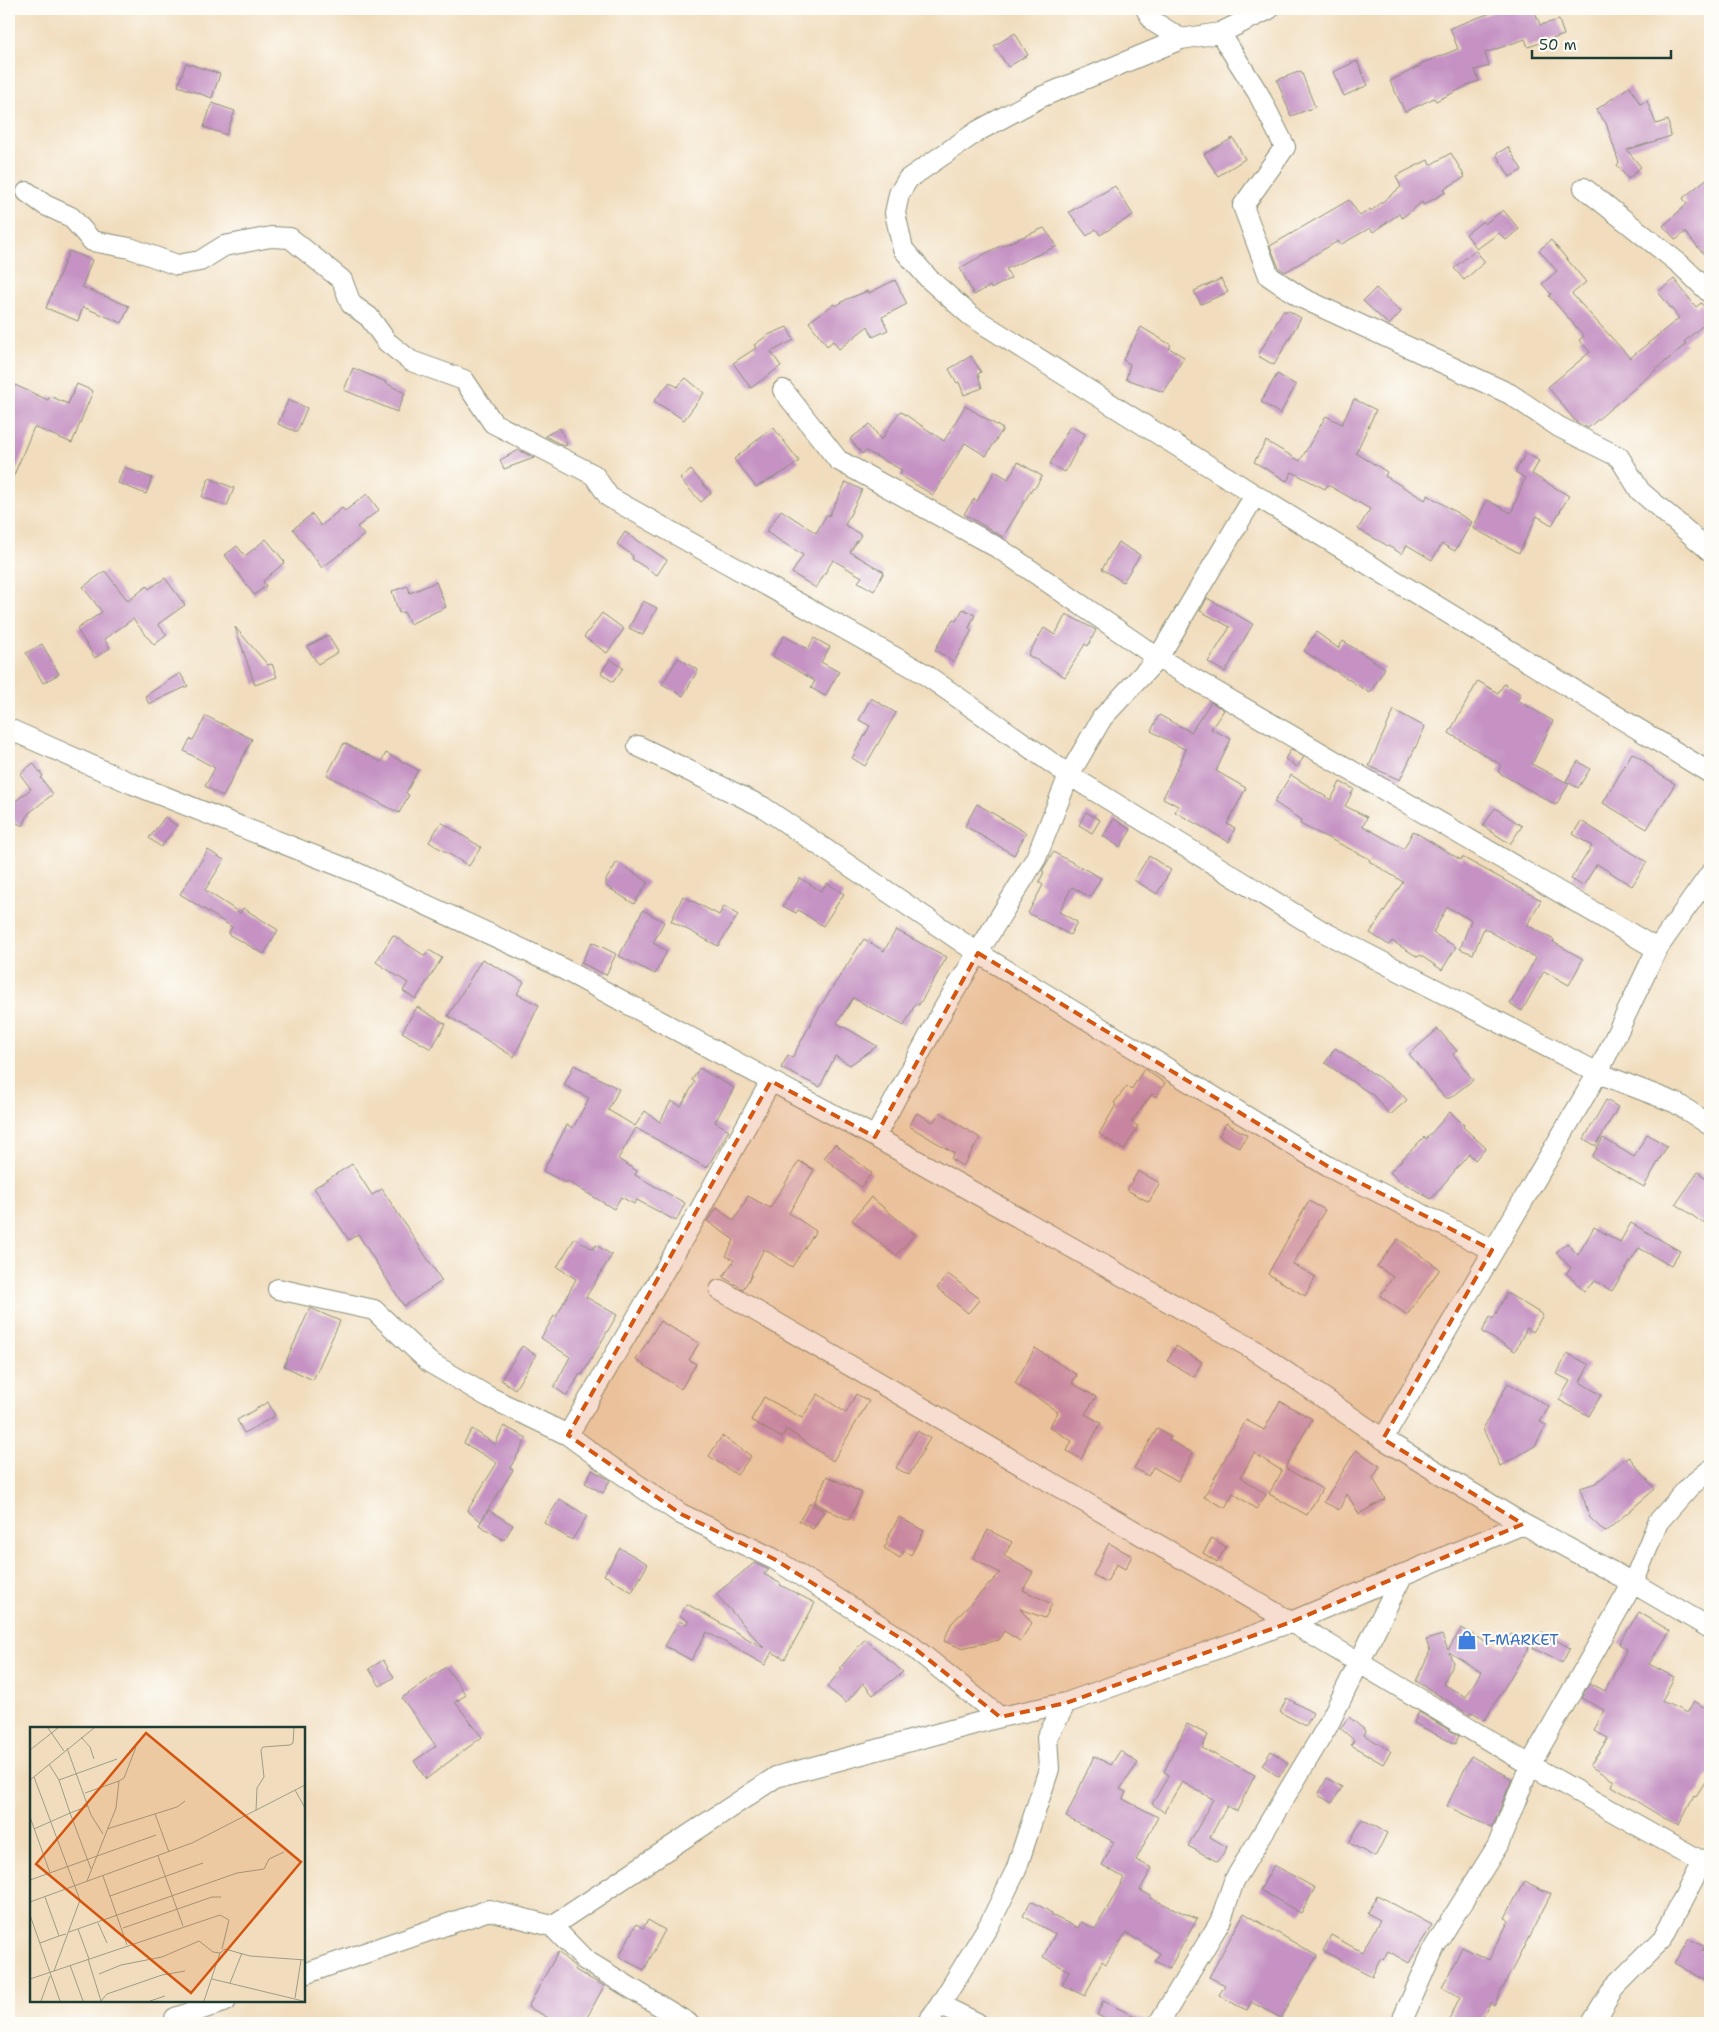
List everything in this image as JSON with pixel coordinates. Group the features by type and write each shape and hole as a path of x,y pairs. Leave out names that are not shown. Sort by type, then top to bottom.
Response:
{"street":[{"path":"1146,9 1154,22 1181,39"},
{"path":"1269,9 1220,33 1181,39 1041,97 978,131 908,178 899,194 896,213 903,249 929,280 971,316 1255,495 1710,773"},
{"path":"1220,33 1258,94 1285,148 1244,206 1269,276 1302,298 1510,394 1560,427 1619,457 1640,491 1710,551"},
{"path":"1584,188 1681,265 1710,293"},
{"path":"28,192 45,205 71,217 92,241 130,248 177,265 200,261 224,246 271,237 290,238 342,280 351,304 369,317 387,342 411,361 464,380 493,423 594,475 609,497 923,672 1069,775 1322,931 1598,1072 1676,1103 1710,1125"},
{"path":"783,390 838,460 1000,549 1158,658 1657,949"},
{"path":"875,1137 944,1008 1036,858 1069,775 1102,718 1158,658 1255,495"},
{"path":"9,729 133,784 355,872 550,962 875,1137 1251,1348 1383,1439 1523,1524 1633,1583 1710,1628"},
{"path":"638,746 764,806 978,953 1329,1167 1492,1250"},
{"path":"1383,1439 1598,1072 1657,949 1710,874"},
{"path":"568,1435 698,1213 771,1081"},
{"path":"278,1289 374,1310 429,1362 489,1397 568,1435 681,1514 774,1559 908,1643 1000,1717"},
{"path":"720,1290 1291,1622 1530,1765 1706,1864 1663,1938 1614,1987 1592,2023"},
{"path":"1401,2023 1434,1946 1498,1846 1530,1765 1633,1583 1658,1522 1689,1487 1710,1470"},
{"path":"552,1926 776,1776 1000,1717 1066,1703 1291,1622 1523,1524"},
{"path":"1159,2023 1220,1922 1234,1882 1327,1727 1404,1574"},
{"path":"926,2023 940,2005 988,1925 1016,1870 1049,1769 1047,1737 1066,1703"},
{"path":"305,1974 489,1910 552,1926 585,1960 688,2023"},
{"path":"175,2018 223,2002"},
{"path":"940,2005 977,2023"}],"highlighted area":[{"path":"978,953 1329,1167 1492,1250 1383,1439 1523,1524 1291,1622 1066,1703 1000,1717 908,1643 774,1559 681,1514 568,1435 771,1081 875,1137"}],"building":[{"path":"1501,9 1534,9 1540,25 1559,20 1564,35 1528,47 1525,39 1485,53 1489,66 1475,70 1479,81 1436,101 1434,98 1405,112 1390,81 1420,66 1420,64 1458,49 1450,28"},
{"path":"1015,33 1028,55 1008,67 994,46"},
{"path":"1357,61 1368,85 1344,96 1333,72"},
{"path":"186,63 220,74 212,98 178,86"},
{"path":"1301,71 1315,107 1291,116 1277,80"},
{"path":"1630,86 1640,104 1647,101 1656,124 1668,120 1671,136 1627,150 1641,167 1628,179 1617,165 1619,163 1606,123 1596,110"},
{"path":"212,103 235,111 226,135 204,127"},
{"path":"1233,138 1245,159 1218,176 1204,154"},
{"path":"1508,147 1522,170 1510,177 1496,154"},
{"path":"1451,153 1465,177 1444,189 1446,192 1423,205 1422,202 1402,218 1399,214 1373,232 1370,228 1340,245 1338,241 1285,272 1279,268 1270,246 1349,200 1360,216 1370,209 1371,211 1401,187 1396,176 1428,160 1430,165"},
{"path":"1710,176 1710,262 1685,232 1676,240 1663,226 1687,204 1683,198"},
{"path":"1115,186 1133,215 1100,235 1096,229 1087,236 1069,212"},
{"path":"1503,210 1519,229 1506,240 1499,233 1477,249 1466,234 1483,221 1485,224"},
{"path":"1044,228 1057,246 1006,269 1011,278 991,289 990,286 974,295 960,268 994,249"},
{"path":"1551,240 1586,282 1572,294 1630,358 1679,318 1658,292 1674,279 1696,307 1701,303 1710,314 1710,319 1684,342 1686,344 1588,428 1576,422 1548,387 1590,352 1579,340 1584,336 1549,296 1551,294 1542,284 1557,271 1539,250"},
{"path":"1475,250 1485,262 1464,280 1454,268"},
{"path":"69,251 92,260 82,287 129,306 122,323 83,307 78,321 46,308"},
{"path":"1221,279 1228,292 1201,304 1194,291"},
{"path":"895,280 907,304 882,317 888,330 873,337 868,326 839,349 833,341 827,346 809,322 834,304 836,306 847,299 868,291 869,293"},
{"path":"1376,288 1401,312 1389,325 1363,301"},
{"path":"1283,311 1289,311 1301,318 1274,365 1258,356"},
{"path":"787,327 794,340 771,352 781,366 751,388 733,363 756,348 754,345 768,335"},
{"path":"1141,327 1171,345 1169,348 1184,357 1164,392 1126,379 1130,364 1123,360"},
{"path":"971,356 981,372 978,374 982,388 964,395 959,382 957,383 949,369"},
{"path":"353,368 386,382 405,393 397,412 344,390"},
{"path":"1277,374 1296,385 1280,414 1261,402"},
{"path":"686,378 704,393 684,420 654,401 670,382 677,387"},
{"path":"77,384 93,391 72,443 34,427 9,487 9,399 15,385 48,400 50,396 68,404"},
{"path":"1354,399 1376,410 1356,453 1387,472 1385,476 1425,500 1428,495 1472,522 1455,551 1442,544 1432,560 1407,545 1402,554 1358,529 1370,509 1328,485 1325,489 1292,472 1287,481 1254,462 1266,441 1300,461 1326,416 1342,424"},
{"path":"288,400 307,408 297,432 278,424"},
{"path":"965,406 1003,429 986,456 965,443 933,495 900,475 902,470 866,451 862,454 850,439 870,424 881,440 900,411 944,441"},
{"path":"1070,426 1085,434 1065,472 1050,464"},
{"path":"773,427 799,461 791,468 756,487 734,459"},
{"path":"560,428 567,445 564,446 545,436"},
{"path":"519,450 534,458 504,469 500,460"},
{"path":"1526,453 1539,461 1532,474 1569,496 1552,525 1537,516 1519,553 1473,528 1487,500 1511,513 1525,478 1515,472"},
{"path":"1018,462 1042,476 1035,488 1033,487 1003,537 964,514 974,499 977,501 995,471 1008,479"},
{"path":"124,467 152,478 146,494 118,483"},
{"path":"691,470 711,493 701,502 680,479"},
{"path":"209,478 234,488 227,506 202,497"},
{"path":"846,482 862,490 845,525 861,535 850,552 884,572 874,591 858,582 862,577 833,560 816,588 792,573 803,555 766,532 781,510 816,533 827,514 829,516"},
{"path":"367,494 379,510 357,527 364,535 322,568 293,529 312,514 321,526 342,508 345,511"},
{"path":"625,532 667,560 657,575 632,559 633,556 617,544"},
{"path":"266,539 285,562 263,581 266,586 254,595 225,555 237,546 245,556"},
{"path":"1118,542 1140,555 1123,582 1102,569"},
{"path":"105,571 128,601 147,586 149,589 165,578 185,605 158,624 167,635 154,645 133,619 104,639 110,648 95,658 77,629 102,612 83,587"},
{"path":"436,582 446,607 410,624 404,612 399,613 392,591 408,586 410,593"},
{"path":"1207,598 1253,624 1225,672 1208,662 1230,627 1200,611"},
{"path":"643,601 657,608 643,635 629,628"},
{"path":"963,609 975,615 969,628 972,630 954,662 935,650 953,619 956,621"},
{"path":"602,613 624,629 607,653 584,637"},
{"path":"1066,614 1096,630 1088,646 1085,644 1065,677 1028,655 1044,628 1055,635"},
{"path":"235,627 268,665 272,664 277,677 255,685"},
{"path":"1316,632 1338,648 1343,641 1385,668 1370,693 1304,651"},
{"path":"328,635 338,652 318,664 307,647"},
{"path":"784,636 808,649 814,638 830,647 821,662 839,672 825,696 811,688 815,681 772,656"},
{"path":"42,644 59,674 43,683 26,653"},
{"path":"678,658 698,670 683,696 662,684"},
{"path":"610,659 623,668 613,682 601,673"},
{"path":"180,673 188,686 149,704 145,696"},
{"path":"1478,681 1498,693 1504,684 1521,694 1517,700 1553,721 1532,764 1569,784 1556,805 1498,772 1501,765 1449,733"},
{"path":"871,698 896,713 865,766 852,758 870,726 859,720"},
{"path":"1211,702 1224,710 1211,729 1231,739 1216,771 1246,788 1227,824 1235,828 1229,842 1175,812 1178,806 1163,798 1186,750 1151,731 1159,715 1191,732"},
{"path":"1394,710 1425,727 1400,780 1369,766"},
{"path":"206,716 252,739 223,797 205,786 215,768 184,751 190,739 193,740"},
{"path":"344,743 381,762 386,753 418,770 406,793 409,795 399,813 327,775"},
{"path":"1291,749 1304,757 1297,767 1285,759"},
{"path":"1632,753 1646,762 1654,771 1675,784 1647,829 1603,803"},
{"path":"1578,761 1590,769 1578,788 1566,781"},
{"path":"33,763 53,794 29,813 23,826 9,819 9,806 31,789 20,774"},
{"path":"1291,775 1331,800 1340,782 1354,789 1345,806 1367,817 1363,826 1404,849 1413,831 1461,860 1462,857 1541,900 1527,925 1583,959 1569,985 1544,971 1522,1011 1510,1004 1536,958 1484,928 1473,954 1460,949 1471,920 1447,907 1433,933 1456,947 1442,970 1420,955 1418,957 1392,941 1389,945 1370,933 1403,882 1369,861 1370,859 1300,824 1301,820 1274,802"},
{"path":"977,804 1026,833 1014,855 965,826"},
{"path":"1495,808 1522,826 1510,844 1483,826"},
{"path":"1086,812 1100,820 1092,833 1079,825"},
{"path":"165,817 177,826 161,847 149,838"},
{"path":"1114,819 1131,830 1120,847 1103,836"},
{"path":"1581,821 1647,862 1632,886 1597,864 1583,886 1571,879 1592,846 1573,834"},
{"path":"441,822 481,847 469,866 429,842"},
{"path":"208,850 224,860 205,890 240,913 243,908 278,930 264,954 228,934 232,927 180,894"},
{"path":"1053,852 1101,878 1090,897 1072,887 1059,912 1077,922 1070,935 1028,913 1043,885 1039,882 1044,872 1042,871"},
{"path":"1149,856 1171,870 1157,894 1134,880"},
{"path":"617,862 648,882 634,904 606,886 606,880"},
{"path":"800,878 821,891 827,883 844,894 823,926 798,910 796,913 783,906"},
{"path":"683,896 719,915 724,906 738,915 718,946 671,921"},
{"path":"643,910 664,922 653,943 667,951 655,974 619,956"},
{"path":"896,930 947,957 919,1005 916,1003 904,1026 853,998 837,1023 877,1046 850,1065 835,1056 820,1087 781,1068 788,1055 792,1058 819,1008 864,939 884,951"},
{"path":"393,935 425,956 429,950 442,958 416,999 403,991 408,983 376,962"},
{"path":"592,942 616,954 606,975 581,963"},
{"path":"482,959 524,982 517,994 539,1005 514,1057 448,1016"},
{"path":"417,1007 446,1024 431,1049 402,1032"},
{"path":"1438,1029 1457,1051 1453,1054 1473,1080 1450,1098 1445,1098 1409,1054"},
{"path":"1335,1048 1399,1091 1407,1100 1390,1115 1374,1096 1325,1063"},
{"path":"574,1065 619,1089 608,1110 635,1126 645,1111 660,1122 671,1101 681,1106 695,1082 692,1080 699,1068 734,1088 715,1122 729,1130 707,1168 636,1128 618,1159 637,1171 635,1175 685,1203 676,1221 637,1200 634,1204 621,1197 614,1209 567,1181 566,1183 543,1171 567,1125 573,1128 589,1098 564,1085"},
{"path":"1144,1069 1165,1083 1156,1097 1152,1094 1131,1122 1138,1126 1124,1150 1099,1134 1116,1105 1114,1103 1127,1086 1131,1090"},
{"path":"1606,1100 1618,1107 1596,1146 1584,1139"},
{"path":"940,1112 980,1138 963,1166 951,1159 954,1153 909,1126 917,1113 933,1122"},
{"path":"1450,1112 1486,1148 1475,1160 1469,1154 1431,1199 1398,1180 1390,1172 1424,1137 1426,1139"},
{"path":"1226,1123 1247,1135 1240,1148 1219,1136"},
{"path":"1647,1134 1667,1146 1644,1187 1592,1157 1603,1138 1634,1157"},
{"path":"835,1144 872,1173 861,1187 824,1158"},
{"path":"799,1161 814,1170 789,1213 816,1231 792,1267 764,1249 743,1289 723,1277 734,1260 726,1256 734,1240 707,1221 717,1208 734,1221 748,1196 770,1208"},
{"path":"352,1164 372,1195 382,1189 442,1281 404,1306 358,1234 349,1240 314,1188"},
{"path":"1138,1171 1160,1183 1149,1202 1127,1190"},
{"path":"1698,1172 1710,1181 1710,1212 1703,1223 1676,1204"},
{"path":"871,1197 915,1234 896,1256 852,1220"},
{"path":"1309,1201 1325,1210 1293,1264 1316,1277 1305,1296 1268,1274"},
{"path":"1631,1223 1680,1251 1671,1266 1639,1248 1612,1291 1595,1281 1584,1291 1566,1273 1571,1268 1556,1252 1567,1243 1578,1255 1594,1227 1620,1242"},
{"path":"575,1238 593,1249 596,1245 612,1255 586,1297 617,1315 582,1375 580,1374 567,1396 554,1387 570,1357 541,1338 554,1316 556,1317 576,1279 557,1267"},
{"path":"1398,1239 1440,1269 1407,1315 1380,1296 1393,1277 1377,1266"},
{"path":"948,1274 980,1299 968,1313 937,1288"},
{"path":"1507,1293 1543,1315 1533,1332 1527,1328 1515,1351 1482,1332 1490,1317 1493,1319"},
{"path":"310,1308 340,1321 313,1380 284,1366"},
{"path":"660,1321 699,1343 689,1360 696,1364 681,1389 636,1360"},
{"path":"522,1346 536,1355 515,1389 501,1380"},
{"path":"1176,1346 1202,1362 1194,1377 1167,1361"},
{"path":"1035,1348 1077,1375 1072,1383 1096,1397 1085,1414 1101,1423 1081,1459 1067,1451 1072,1441 1049,1427 1058,1412 1015,1383"},
{"path":"1567,1353 1589,1365 1580,1382 1601,1395 1589,1416 1559,1400 1570,1381 1557,1374"},
{"path":"1508,1383 1549,1407 1540,1422 1546,1425 1535,1446 1500,1466 1483,1429"},
{"path":"818,1394 846,1413 856,1394 869,1401 833,1461 786,1429 782,1438 751,1420 764,1397 802,1418"},
{"path":"1280,1401 1312,1419 1285,1468 1322,1489 1307,1515 1269,1494 1282,1471 1254,1453 1241,1477 1266,1495 1256,1509 1233,1493 1225,1508 1204,1497 1246,1420 1264,1430"},
{"path":"268,1402 275,1416 244,1433 237,1420"},
{"path":"504,1426 527,1438 510,1468 513,1470 481,1521 467,1511 497,1463 464,1443 472,1429 495,1444"},
{"path":"1157,1429 1171,1437 1169,1440 1193,1453 1178,1481 1153,1467 1148,1476 1134,1468"},
{"path":"917,1431 930,1438 909,1475 896,1468"},
{"path":"722,1436 751,1456 737,1475 709,1456"},
{"path":"1356,1450 1380,1466 1373,1478 1385,1499 1359,1514 1347,1494 1339,1510 1324,1502"},
{"path":"1628,1456 1655,1489 1605,1532 1590,1518 1580,1488 1596,1483"},
{"path":"592,1470 610,1480 603,1493 585,1483"},
{"path":"827,1476 862,1493 849,1520 814,1503"},
{"path":"560,1499 587,1516 572,1540 544,1523"},
{"path":"810,1503 824,1511 813,1529 799,1521"},
{"path":"488,1510 513,1525 504,1540 479,1525"},
{"path":"899,1517 924,1531 911,1555 904,1551 900,1558 884,1548"},
{"path":"988,1530 1012,1542 1004,1556 1033,1572 1023,1590 1052,1604 1045,1618 1020,1609 1032,1623 1020,1641 1004,1631 999,1640 961,1648 944,1641 951,1624 1000,1573 973,1558"},
{"path":"1212,1538 1226,1547 1217,1562 1203,1553"},
{"path":"1109,1543 1132,1556 1125,1569 1116,1564 1107,1582 1093,1575"},
{"path":"620,1548 648,1564 632,1592 604,1575"},
{"path":"754,1563 769,1570 764,1574 780,1585 815,1603 785,1659 772,1652 765,1665 707,1632 691,1660 665,1646 679,1621 686,1624 688,1621 680,1616 687,1604 764,1648 716,1594"},
{"path":"1639,1612 1670,1631 1649,1664 1674,1677 1662,1701 1687,1713 1694,1701 1710,1710 1710,1721 1705,1730 1710,1733 1710,1774 1696,1796 1694,1795 1679,1825 1662,1817 1612,1786 1614,1781 1590,1766 1608,1738 1594,1731 1604,1710 1581,1698 1590,1683 1605,1691 1627,1649 1619,1644"},
{"path":"1462,1628 1483,1641 1489,1641 1504,1647 1511,1634 1530,1645 1485,1720 1472,1712 1470,1715 1416,1681 1430,1651 1426,1640 1442,1635 1448,1650","holes":["1449,1652 1481,1672 1466,1697 1443,1684 1453,1663"]},
{"path":"1541,1632 1570,1648 1562,1663 1533,1648"},
{"path":"865,1639 903,1672 873,1695 863,1683 846,1703 827,1687 842,1669 840,1668"},
{"path":"383,1660 394,1677 380,1686 369,1669"},
{"path":"446,1667 466,1695 455,1702 482,1737 426,1779 414,1761 436,1746 402,1698"},
{"path":"1287,1698 1313,1713 1306,1726 1280,1712"},
{"path":"1419,1712 1459,1736 1455,1744 1414,1723"},
{"path":"1349,1717 1366,1731 1364,1735 1391,1751 1383,1764 1351,1745 1354,1740 1340,1728"},
{"path":"1187,1724 1208,1735 1202,1748 1255,1775 1237,1811 1227,1806 1210,1837 1227,1847 1218,1862 1188,1846 1213,1799 1182,1782 1164,1812 1152,1804 1169,1775 1164,1772"},
{"path":"1120,1751 1138,1763 1120,1789 1126,1792 1123,1799 1158,1817 1136,1860 1152,1868 1140,1890 1151,1896 1150,1898 1197,1919 1169,1969 1155,1961 1160,1953 1126,1933 1106,1964 1102,1961 1085,1996 1062,1985 1069,1971 1043,1957 1055,1934 1023,1916 1031,1901 1052,1913 1051,1915 1078,1928 1081,1922 1095,1929 1108,1907 1124,1878 1102,1865 1114,1842 1066,1817 1094,1756 1111,1765"},
{"path":"1271,1751 1288,1763 1279,1777 1262,1765"},
{"path":"1471,1756 1512,1779 1492,1828 1447,1806"},
{"path":"1327,1778 1342,1787 1332,1803 1318,1795"},
{"path":"1362,1819 1387,1833 1375,1857 1349,1843"},
{"path":"1274,1865 1315,1888 1301,1913 1260,1890"},
{"path":"1524,1881 1551,1894 1494,2005 1490,2003 1480,2023 1447,2023 1460,1997 1442,1988 1462,1947 1489,1960 1509,1920 1505,1918"},
{"path":"1377,1895 1432,1925 1409,1963 1388,1951 1383,1960 1381,1958 1372,1976 1323,1951 1331,1935 1362,1952 1380,1920 1367,1913"},
{"path":"1244,1913 1317,1956 1281,2018 1251,2002 1247,2010 1238,2006 1219,1995 1225,1985 1209,1977"},
{"path":"648,1920 665,1930 644,1970 619,1957 636,1924 643,1928"},
{"path":"1689,1938 1705,1946 1702,1951 1710,1955 1710,1983 1674,1963"},
{"path":"558,1952 576,1968 575,1970 604,1986 584,2023 558,2023 528,2007"},
{"path":"1103,2001 1147,2023 1115,2023 1097,2015"}],"place":[{"name":"T-MARKET","path":"1467,1640"}]}
